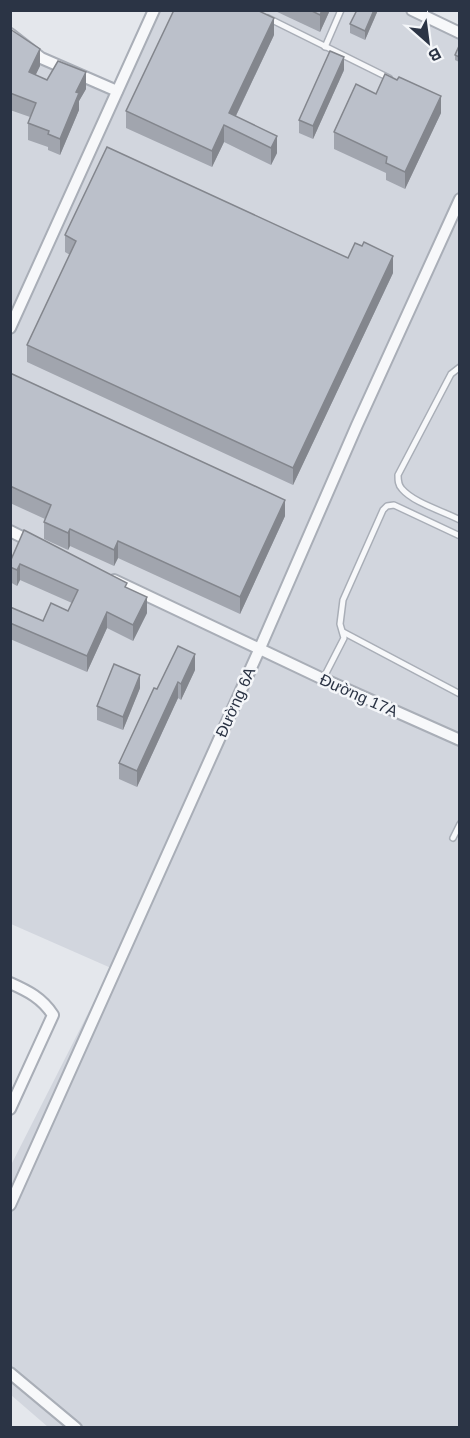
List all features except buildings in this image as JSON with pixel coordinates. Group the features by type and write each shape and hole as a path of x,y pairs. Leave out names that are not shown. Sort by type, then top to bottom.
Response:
{"street":[{"path":"10,328 154,10"},
{"path":"412,10 459,33"},
{"path":"10,34 41,58 117,91"},
{"name":"Đường 6A","path":"10,1204 459,199"},
{"path":"10,531 44,547"},
{"name":"Đường 17A","path":"107,577 322,679 459,740"},
{"path":"10,983 30,992 46,1004 53,1015 10,1109"},
{"path":"10,1373 76,1428"}],"lane":[{"path":"325,47 341,10"},
{"path":"264,16 397,81"},
{"path":"90,148 101,153"},
{"path":"459,367 451,374 398,475 398,484 408,494 459,520"},
{"path":"322,679 344,638 340,624 343,600 383,510 387,506 394,505 459,536"},
{"path":"343,632 459,694"},
{"path":"453,838 459,824"}],"shaded area":[{"path":"158,11 402,11 460,38 459,1427 48,1427 11,1395 10,1167 111,968 11,924 11,338"},
{"path":"11,39 85,83 111,94 11,318"}]}
